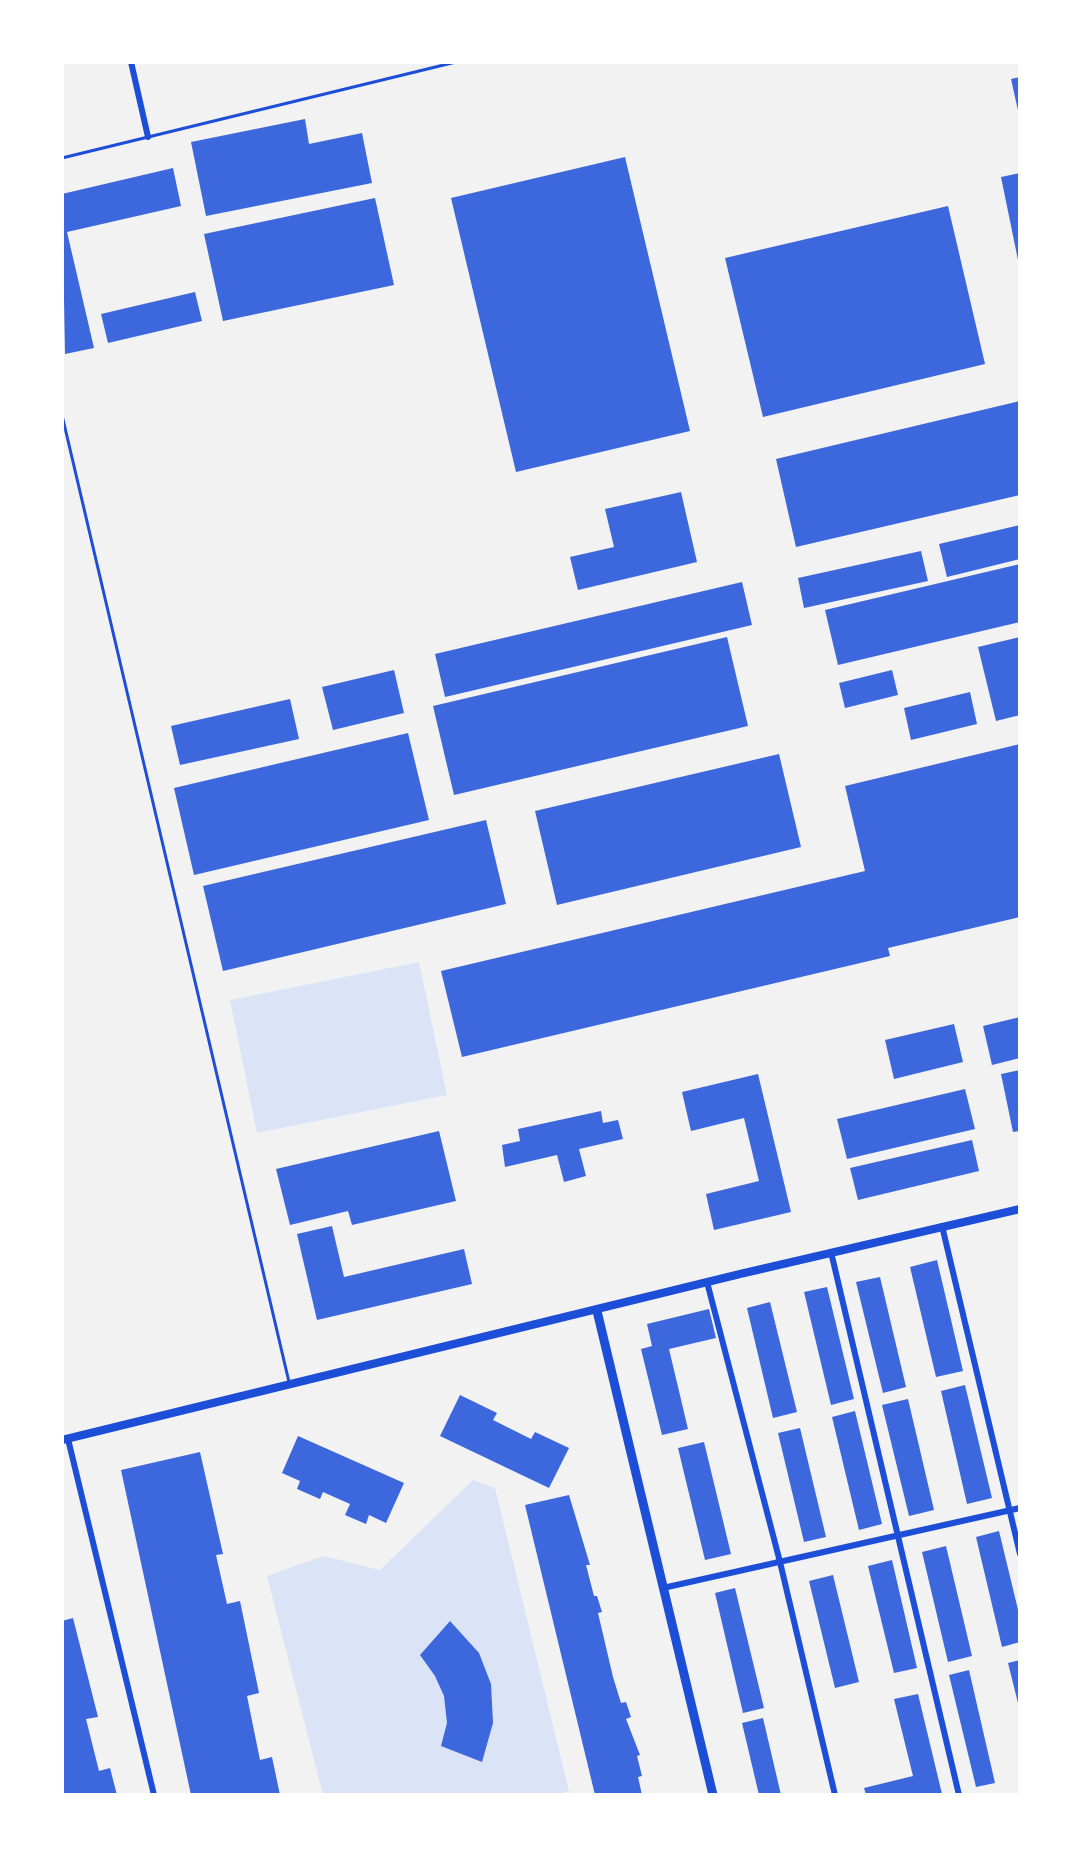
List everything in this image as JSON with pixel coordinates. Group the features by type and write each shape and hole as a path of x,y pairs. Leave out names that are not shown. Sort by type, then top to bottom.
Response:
{"main road":[{"path":"597,1311 713,1795"}],"street":[{"path":"131,62 148,137"},
{"path":"154,1795 65,1440 831,1252 1020,1209"},
{"path":"942,1226 1020,1554"},
{"path":"831,1252 959,1795"},
{"path":"707,1282 780,1562 835,1795"},
{"path":"663,1588 1020,1508"}],"lane":[{"path":"62,158 456,62"},
{"path":"62,415 290,1385"}],"shaded area":[{"path":"419,962 447,1095 257,1133 230,1000"},
{"path":"473,1480 495,1488 569,1791 556,1795 323,1795 267,1576 323,1556 380,1570"}],"building":[{"path":"1020,77 1020,115 1019,115 1011,79"},
{"path":"305,119 309,144 362,133 372,183 206,216 191,142"},
{"path":"625,157 690,431 516,472 451,198"},
{"path":"173,168 181,206 67,232 94,348 65,354 62,194"},
{"path":"1020,173 1020,265 1019,265 1001,177"},
{"path":"375,198 394,285 223,321 204,234"},
{"path":"948,206 985,364 763,417 725,258"},
{"path":"195,292 202,321 108,343 101,314"},
{"path":"1020,401 1020,495 796,547 776,459"},
{"path":"681,492 697,562 578,590 570,557 614,547 605,509"},
{"path":"1020,525 1020,559 947,577 939,544"},
{"path":"921,551 928,581 804,608 798,578"},
{"path":"1020,564 1020,622 838,665 825,610"},
{"path":"742,582 752,625 445,697 435,654"},
{"path":"727,637 748,726 454,795 433,706"},
{"path":"1020,637 1020,715 996,721 978,647"},
{"path":"394,670 404,713 333,730 322,687"},
{"path":"892,670 898,695 845,708 839,683"},
{"path":"970,692 977,724 911,740 904,708"},
{"path":"290,699 299,739 180,765 171,726"},
{"path":"408,733 429,820 194,875 174,788"},
{"path":"1020,744 1020,917 888,948 890,956 462,1057 441,971 865,871 845,786"},
{"path":"779,754 801,847 557,905 535,811"},
{"path":"486,820 506,904 223,971 203,886"},
{"path":"1020,1017 1020,1058 992,1065 983,1026"},
{"path":"954,1024 963,1062 894,1079 885,1040"},
{"path":"1020,1070 1020,1131 1013,1132 1001,1074"},
{"path":"758,1074 791,1212 714,1230 706,1194 759,1181 744,1118 691,1131 682,1092"},
{"path":"965,1089 975,1129 847,1159 837,1119"},
{"path":"601,1111 603,1123 618,1120 623,1139 579,1149 586,1176 564,1182 557,1155 505,1167 502,1145 520,1141 518,1129"},
{"path":"439,1131 456,1201 352,1225 348,1211 290,1225 276,1169"},
{"path":"972,1140 979,1171 858,1200 850,1168"},
{"path":"332,1226 344,1277 464,1249 472,1284 317,1320 297,1234"},
{"path":"937,1260 963,1371 936,1377 910,1267"},
{"path":"880,1277 906,1387 883,1393 856,1282"},
{"path":"827,1287 854,1399 831,1405 804,1292"},
{"path":"770,1302 797,1412 773,1418 747,1308"},
{"path":"709,1309 716,1338 669,1349 688,1429 662,1435 641,1349 652,1346 647,1324"},
{"path":"965,1385 992,1498 967,1504 941,1391"},
{"path":"460,1395 497,1413 493,1420 531,1439 535,1432 569,1448 549,1488 440,1436"},
{"path":"908,1399 934,1510 909,1516 882,1405"},
{"path":"855,1411 882,1524 859,1530 832,1417"},
{"path":"800,1428 826,1537 804,1542 778,1433"},
{"path":"298,1436 404,1483 386,1523 369,1515 366,1524 345,1515 350,1504 323,1492 320,1499 297,1489 300,1481 282,1473"},
{"path":"704,1442 731,1554 705,1560 678,1448"},
{"path":"200,1452 223,1554 216,1555 227,1604 240,1601 259,1693 247,1696 260,1760 272,1757 280,1795 191,1795 121,1470"},
{"path":"569,1495 590,1565 586,1565 594,1596 597,1596 602,1612 598,1613 613,1677 621,1703 626,1702 631,1717 626,1719 640,1755 637,1756 642,1776 638,1777 642,1795 595,1795 525,1505"},
{"path":"999,1531 1020,1618 1020,1642 1002,1647 976,1537"},
{"path":"946,1546 972,1656 948,1662 922,1552"},
{"path":"892,1560 917,1668 894,1673 868,1566"},
{"path":"833,1575 859,1682 835,1688 809,1581"},
{"path":"735,1588 764,1708 743,1713 715,1593"},
{"path":"73,1618 98,1717 86,1719 99,1771 110,1768 117,1795 62,1795 62,1621"},
{"path":"450,1621 479,1653 491,1684 493,1723 482,1762 441,1746 447,1723 444,1696 420,1655"},
{"path":"1020,1660 1020,1707 1019,1707 1008,1663"},
{"path":"969,1670 995,1783 976,1787 949,1675"},
{"path":"918,1694 942,1794 866,1795 864,1788 913,1776 894,1699"},
{"path":"763,1718 781,1795 759,1795 742,1723"}]}
